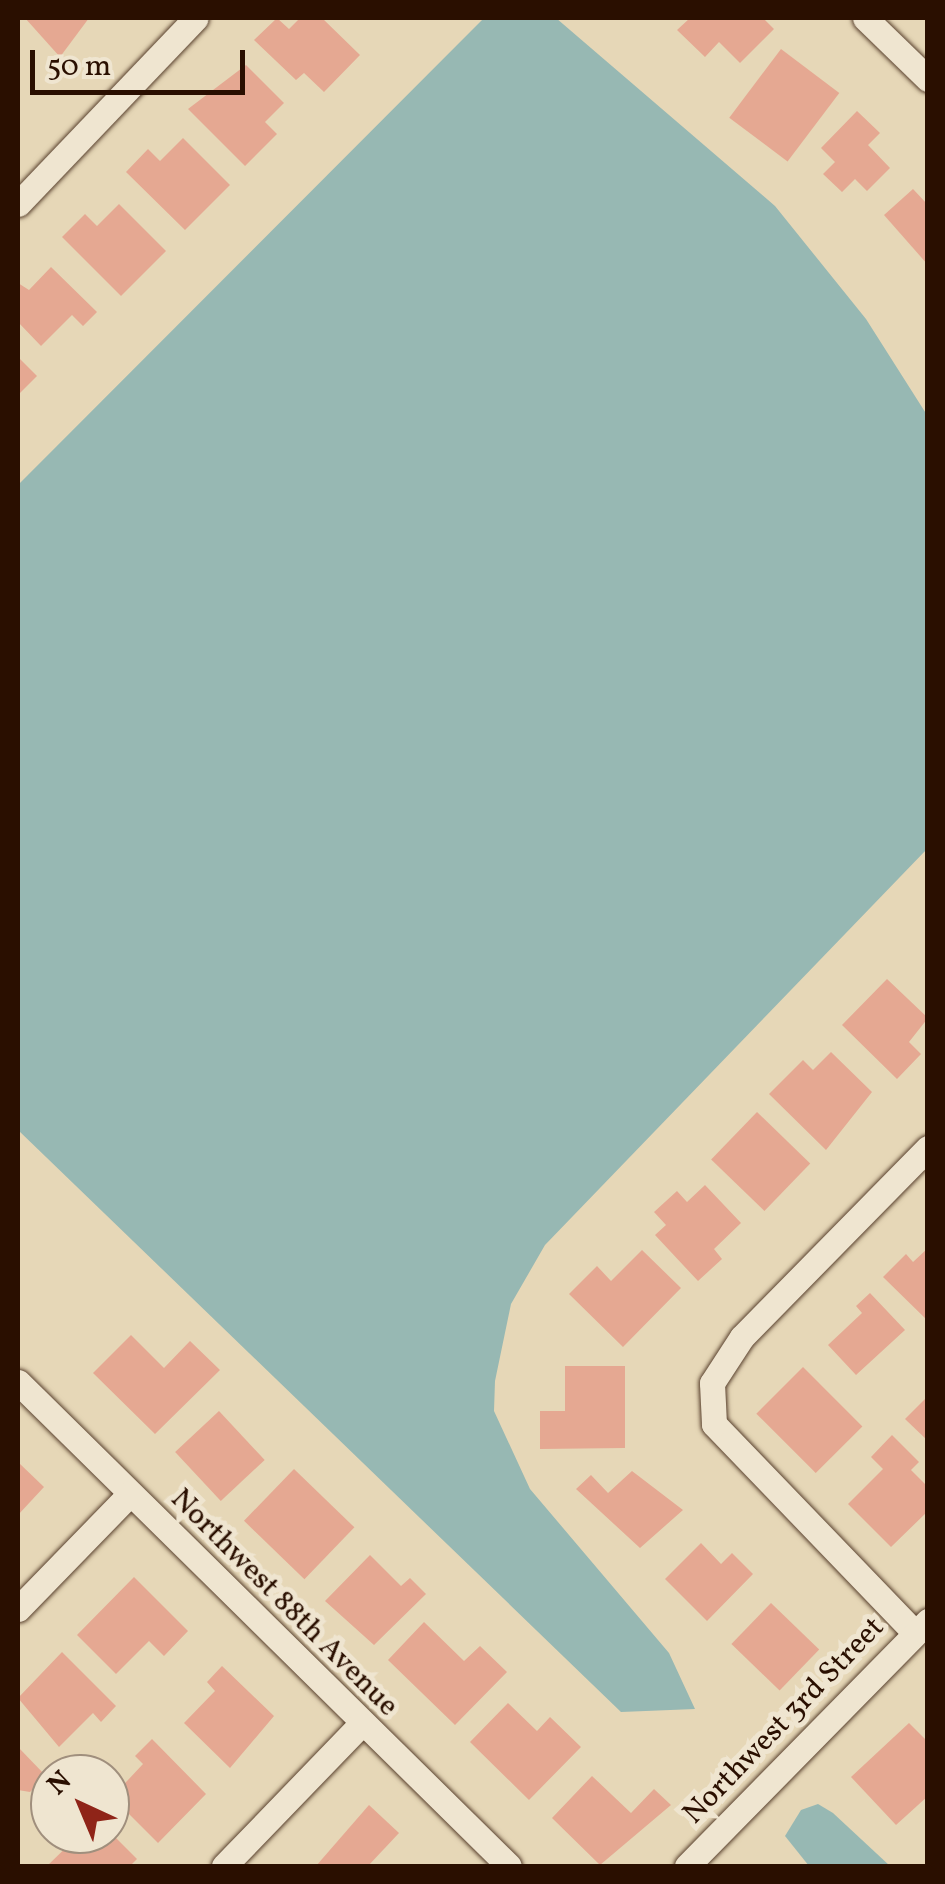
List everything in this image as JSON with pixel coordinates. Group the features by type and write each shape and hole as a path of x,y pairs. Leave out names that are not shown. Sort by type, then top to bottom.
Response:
{"street":[{"path":"18,204 196,18"},
{"path":"865,18 928,79"},
{"path":"921,1627 714,1424 712,1383 742,1338 928,1148"},
{"name":"Northwest 88th Avenue","path":"18,1382 360,1725 508,1866"},
{"path":"18,1609 130,1494"},
{"name":"Northwest 3rd Street","path":"687,1866 921,1627"},
{"path":"224,1866 360,1725"}],"water":[{"path":"484,18 556,18 775,206 866,319 927,415 927,849 545,1245 511,1304 495,1381 494,1411 530,1489 669,1653 695,1709 621,1712 18,1130 18,485"},
{"path":"818,1804 890,1866 809,1866 785,1836 801,1810"}],"building":[{"path":"25,18 89,18 60,57"},
{"path":"277,18 289,29 300,18 322,18 360,55 324,92 304,73 296,80 254,40"},
{"path":"690,18 763,18 774,29 740,63 719,42 705,57 677,30"},
{"path":"781,49 839,93 788,162 729,118"},
{"path":"246,65 284,103 265,122 277,134 245,166 188,109"},
{"path":"857,111 880,133 868,145 890,168 867,191 855,179 842,192 823,174 835,162 821,148"},
{"path":"183,138 230,185 185,230 126,172 148,149 160,161"},
{"path":"913,189 928,205 928,265 884,215"},
{"path":"119,204 166,251 121,296 62,237 85,214 97,226"},
{"path":"51,267 97,312 83,326 72,315 41,346 18,322 18,283 29,290"},
{"path":"18,357 37,376 18,395"},
{"path":"887,979 928,1018 909,1042 921,1054 897,1079 842,1025"},
{"path":"831,1052 872,1092 826,1150 769,1094 803,1060 813,1070"},
{"path":"757,1112 810,1163 764,1211 711,1159"},
{"path":"705,1185 741,1223 714,1249 722,1259 698,1281 655,1235 666,1225 654,1212 677,1191 687,1202"},
{"path":"928,1248 928,1321 883,1277 906,1254 913,1262"},
{"path":"642,1250 681,1288 623,1347 569,1294 597,1266 611,1281"},
{"path":"870,1293 905,1330 856,1375 828,1345 862,1313 856,1306"},
{"path":"131,1335 164,1368 190,1341 220,1370 155,1434 93,1373"},
{"path":"565,1366 625,1366 625,1448 540,1449 540,1411 565,1411"},
{"path":"803,1367 862,1426 816,1473 756,1414"},
{"path":"928,1396 928,1441 905,1419"},
{"path":"219,1411 265,1460 221,1501 175,1452"},
{"path":"892,1435 919,1462 911,1470 928,1487 928,1511 891,1547 848,1504 883,1469 871,1457"},
{"path":"18,1462 44,1487 18,1515"},
{"path":"294,1469 354,1527 304,1579 244,1521"},
{"path":"632,1471 683,1510 640,1548 576,1489 591,1475 608,1493"},
{"path":"701,1543 721,1564 732,1553 753,1574 707,1621 665,1579"},
{"path":"370,1555 401,1586 410,1578 426,1594 374,1645 325,1601"},
{"path":"134,1577 188,1631 164,1656 149,1641 116,1674 77,1635"},
{"path":"771,1603 819,1650 780,1691 731,1644"},
{"path":"424,1622 464,1661 480,1646 507,1672 455,1725 388,1660"},
{"path":"62,1652 116,1706 101,1722 93,1713 59,1747 18,1698"},
{"path":"222,1666 274,1716 230,1768 184,1723 215,1691 207,1682"},
{"path":"508,1703 537,1731 550,1717 581,1747 529,1800 470,1742"},
{"path":"909,1723 928,1742 928,1796 896,1825 851,1777"},
{"path":"152,1739 206,1794 158,1843 130,1815 130,1778 143,1764 135,1756"},
{"path":"18,1747 30,1759 30,1792 18,1790"},
{"path":"592,1776 631,1813 654,1789 671,1805 600,1865 552,1818"},
{"path":"369,1805 399,1833 368,1866 316,1866"},
{"path":"130,1852 137,1859 130,1866 47,1866 59,1854"}]}
